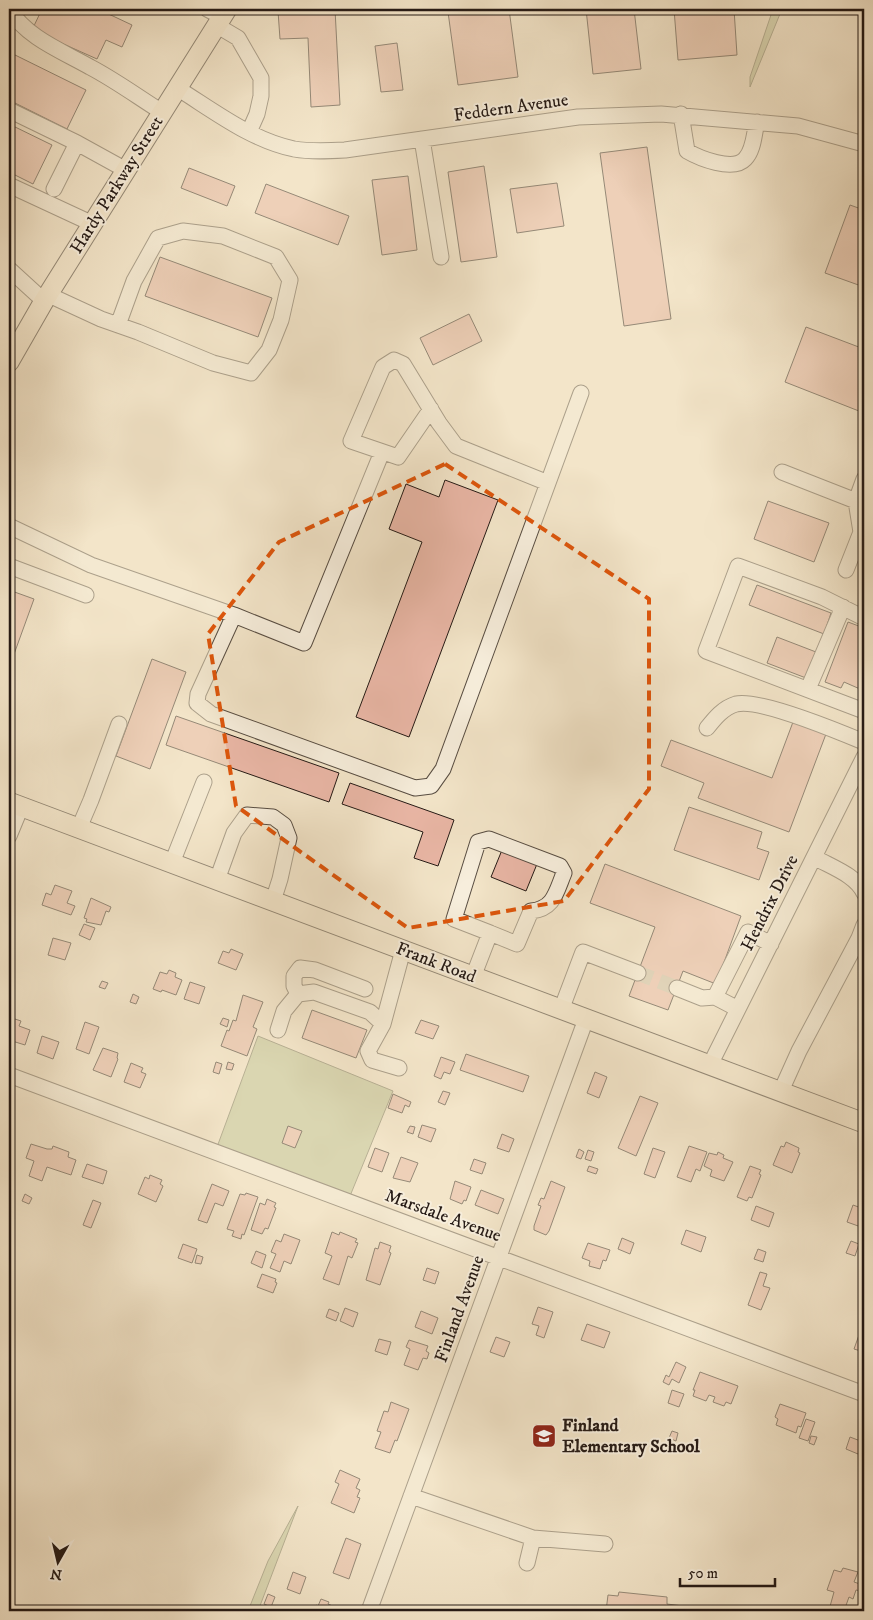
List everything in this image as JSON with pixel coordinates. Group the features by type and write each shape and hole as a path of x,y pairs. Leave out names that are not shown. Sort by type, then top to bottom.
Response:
{"main road":[{"name":"Hardy Parkway Street","path":"9,362 46,298 177,88 218,15"},
{"name":"Frank Road","path":"15,805 864,1123"}],"street":[{"path":"9,9 27,29 53,48 90,67 162,112"},
{"path":"218,15 238,38 261,78 261,96 257,114 249,132"},
{"name":"Feddern Avenue","path":"177,88 249,132 270,142 294,149 345,150 578,117 680,114 798,126 864,144"},
{"path":"9,110 77,143 126,170"},
{"path":"680,114 687,151 699,158 729,165 739,163 745,159 752,144 756,122"},
{"path":"422,139 441,257"},
{"path":"54,189 77,143"},
{"path":"9,185 93,224"},
{"path":"9,269 46,298 213,363 251,373 269,350 281,320 290,280 276,257 224,236 183,231 158,238 134,281 118,325"},
{"path":"431,410 398,457 351,441 383,368 394,360 403,364 456,446 548,483"},
{"path":"234,615 198,694 197,703 211,714 415,788 431,786 443,769 581,393"},
{"path":"9,526 91,565 234,615 304,643 382,452"},
{"path":"782,472 856,501"},
{"path":"846,570 861,532 856,501 864,479"},
{"path":"9,566 86,595"},
{"path":"864,618 822,597 738,566 706,651 864,710"},
{"path":"808,689 843,607"},
{"path":"707,728 720,712 736,704 753,705 776,710 825,726 864,742"},
{"path":"78,828 91,800 119,724"},
{"name":"Hendrix Drive","path":"710,1065 814,858 860,776 864,757"},
{"path":"172,863 204,782"},
{"path":"9,836 15,805"},
{"path":"217,880 234,833 247,815 273,817 284,825 289,838 273,901"},
{"path":"489,838 560,866 564,874 550,905 541,910 531,912 517,944 490,934 454,919 478,842 489,838"},
{"path":"814,858 847,876 861,886 864,893"},
{"path":"781,1092 800,1051 859,938 864,924"},
{"path":"715,997 748,932 771,944"},
{"path":"473,977 490,934"},
{"path":"399,1068 372,1060 368,1051 382,1024 403,950"},
{"path":"561,1010 583,952 638,973"},
{"path":"298,994 294,986 294,976 300,968 315,970 365,989"},
{"path":"677,988 702,998 715,997 738,1009"},
{"path":"278,1030 284,1012 298,994 314,992 370,1012 382,1024"},
{"name":"Finland Avenue","path":"369,1611 586,1019"},
{"name":"Marsdale Avenue","path":"9,1075 864,1394"},
{"path":"411,1496 533,1538 605,1544"},
{"path":"527,1562 533,1538"}],"highlighted area":[{"path":"445,464 649,599 649,789 564,901 408,928 236,806 208,634 279,542"}],"green space":[{"path":"773,9 782,9 750,87 750,77"},
{"path":"258,1036 393,1091 350,1196 217,1147"},
{"path":"298,1506 258,1611 248,1611 268,1561"}],"building":[{"path":"42,9 98,9 132,25 122,47 106,40 97,59 32,30"},
{"path":"335,9 340,105 311,107 308,38 280,39 278,11"},
{"path":"473,9 509,9 518,77 458,85 448,12"},
{"path":"586,9 634,9 641,69 593,74"},
{"path":"674,9 734,9 737,55 678,60"},
{"path":"397,43 403,90 381,92 375,46"},
{"path":"9,52 86,90 67,129 9,100"},
{"path":"9,124 52,145 33,184 9,172"},
{"path":"647,147 671,319 624,326 600,153"},
{"path":"484,166 497,257 461,262 448,172"},
{"path":"189,168 235,186 227,206 181,188"},
{"path":"408,176 417,250 382,255 372,180"},
{"path":"557,183 564,226 517,233 510,189"},
{"path":"266,184 349,216 338,245 255,213"},
{"path":"850,205 864,210 864,287 825,273"},
{"path":"160,257 272,298 258,337 145,296"},
{"path":"469,314 482,341 433,365 420,338"},
{"path":"806,327 864,349 864,413 785,382"},
{"path":"445,480 498,500 409,737 356,717 422,542 389,529 406,484 439,497"},
{"path":"768,501 829,523 814,562 754,539"},
{"path":"757,585 831,613 824,634 749,605"},
{"path":"9,590 34,599 9,668"},
{"path":"848,622 864,628 860,639 864,640 864,677 860,689 844,682 841,688 825,682"},
{"path":"777,637 816,652 806,678 767,663"},
{"path":"152,659 186,672 150,769 116,756"},
{"path":"176,716 339,773 329,802 166,745"},
{"path":"793,722 826,734 789,832 698,798 704,783 661,766 671,740 772,778"},
{"path":"350,783 454,820 438,866 414,858 423,832 342,804"},
{"path":"689,807 762,832 757,848 769,852 759,880 674,850"},
{"path":"502,850 537,864 526,891 491,877"},
{"path":"605,864 741,916 716,984 683,971 668,1010 629,996 655,927 590,903"},
{"path":"55,885 72,891 67,903 75,906 71,915 42,905 46,893 51,895"},
{"path":"91,898 111,907 109,912 106,911 101,925 86,922 87,919 84,918"},
{"path":"84,924 95,928 90,940 79,935"},
{"path":"53,938 71,943 65,960 48,955"},
{"path":"231,949 243,954 236,970 218,963 223,951 229,953"},
{"path":"169,970 176,973 175,977 182,980 176,995 153,989 160,972 167,974"},
{"path":"102,981 108,983 105,989 99,987"},
{"path":"190,982 205,987 199,1004 184,999"},
{"path":"133,994 139,997 136,1004 130,1002"},
{"path":"243,995 263,1002 253,1027 257,1029 247,1056 221,1046 233,1020 236,1021"},
{"path":"312,1010 367,1030 356,1058 302,1038"},
{"path":"9,1017 21,1021 19,1026 30,1030 25,1045 9,1040"},
{"path":"223,1018 229,1020 227,1027 220,1024"},
{"path":"421,1020 439,1026 433,1039 415,1033"},
{"path":"85,1022 99,1027 89,1054 76,1049"},
{"path":"42,1036 59,1042 53,1059 37,1053"},
{"path":"103,1048 118,1053 118,1059 111,1077 93,1070"},
{"path":"466,1054 529,1076 523,1092 460,1070"},
{"path":"441,1057 455,1062 450,1074 444,1072 441,1079 434,1076"},
{"path":"216,1062 222,1064 219,1074 213,1072"},
{"path":"228,1062 234,1064 232,1070 226,1069"},
{"path":"131,1063 143,1068 141,1072 146,1074 140,1088 124,1082"},
{"path":"595,1072 607,1077 599,1098 587,1093"},
{"path":"443,1091 450,1093 445,1105 438,1102"},
{"path":"393,1094 411,1102 409,1107 405,1105 402,1113 388,1108"},
{"path":"640,1096 658,1103 636,1156 618,1148"},
{"path":"422,1125 436,1129 431,1142 418,1137"},
{"path":"288,1126 302,1131 295,1148 282,1143"},
{"path":"410,1126 415,1127 413,1134 407,1132"},
{"path":"502,1134 514,1139 509,1152 497,1148"},
{"path":"786,1142 799,1148 798,1152 800,1153 792,1173 773,1165 781,1146 784,1147"},
{"path":"31,1144 47,1149 52,1149 53,1146 69,1152 68,1157 76,1160 71,1175 47,1167 42,1181 29,1176 34,1161 26,1158"},
{"path":"689,1146 707,1152 700,1171 696,1169 691,1182 677,1177"},
{"path":"375,1148 389,1153 382,1172 368,1167"},
{"path":"653,1148 665,1152 655,1178 644,1174"},
{"path":"579,1149 584,1152 581,1159 576,1157"},
{"path":"588,1150 594,1152 591,1161 585,1159"},
{"path":"718,1152 724,1155 723,1158 733,1162 724,1181 710,1176 712,1170 704,1166 709,1153 717,1155"},
{"path":"401,1157 418,1163 410,1182 393,1178"},
{"path":"474,1159 486,1163 482,1174 470,1170"},
{"path":"87,1164 107,1171 103,1184 82,1177"},
{"path":"589,1166 598,1169 596,1174 587,1171"},
{"path":"750,1166 761,1170 759,1174 761,1175 752,1198 749,1197 747,1201 737,1197"},
{"path":"150,1175 162,1180 160,1184 163,1186 156,1202 138,1194 145,1177 149,1179"},
{"path":"455,1181 471,1187 466,1201 464,1200 462,1204 450,1199"},
{"path":"551,1181 565,1187 546,1235 534,1230 534,1226 541,1206 538,1205 541,1198 544,1199"},
{"path":"212,1184 229,1191 223,1206 215,1203 207,1223 198,1220"},
{"path":"481,1190 504,1199 498,1214 475,1205"},
{"path":"246,1193 258,1197 241,1239 232,1236 234,1231 227,1229 240,1194 245,1195"},
{"path":"25,1194 32,1198 29,1204 22,1201"},
{"path":"267,1199 276,1203 274,1207 276,1208 268,1229 265,1228 262,1234 251,1230 260,1203 265,1205"},
{"path":"93,1200 101,1203 91,1228 83,1225"},
{"path":"853,1205 864,1209 861,1227 847,1222"},
{"path":"756,1206 774,1213 769,1227 751,1220"},
{"path":"686,1230 706,1237 701,1252 681,1244"},
{"path":"332,1232 339,1235 340,1232 357,1239 355,1242 358,1243 352,1258 348,1256 339,1285 323,1279 332,1256 325,1253"},
{"path":"284,1234 300,1240 291,1264 284,1261 280,1272 270,1268 276,1254 271,1252 276,1240 281,1242"},
{"path":"622,1238 634,1243 630,1254 618,1249"},
{"path":"851,1241 859,1244 855,1256 846,1253"},
{"path":"380,1242 391,1246 389,1252 391,1253 380,1285 366,1280 375,1248 378,1249"},
{"path":"588,1243 610,1250 606,1261 603,1260 600,1269 589,1266 590,1261 582,1258"},
{"path":"183,1244 197,1249 192,1263 178,1258"},
{"path":"758,1249 766,1252 763,1262 754,1259"},
{"path":"256,1251 266,1255 262,1268 251,1263"},
{"path":"197,1255 203,1257 201,1264 195,1263"},
{"path":"427,1268 439,1272 435,1284 423,1280"},
{"path":"760,1272 767,1274 763,1286 770,1288 761,1310 748,1305"},
{"path":"262,1274 276,1279 275,1282 277,1283 273,1293 257,1287"},
{"path":"538,1307 553,1312 544,1338 536,1335 539,1326 532,1324"},
{"path":"345,1308 358,1313 353,1327 340,1321"},
{"path":"329,1309 339,1313 336,1321 326,1317"},
{"path":"421,1311 438,1318 432,1334 415,1327"},
{"path":"587,1324 610,1332 604,1348 581,1340"},
{"path":"859,1335 864,1337 864,1352 854,1349"},
{"path":"496,1337 510,1342 504,1357 490,1352"},
{"path":"379,1339 391,1342 387,1355 375,1351"},
{"path":"409,1340 428,1346 426,1351 429,1353 427,1359 423,1358 418,1370 404,1365 410,1349 406,1347"},
{"path":"676,1362 686,1367 679,1383 672,1379 669,1385 663,1382 666,1375 669,1377"},
{"path":"700,1372 738,1386 731,1404 726,1402 724,1406 713,1402 715,1397 709,1395 706,1401 693,1396 695,1390 693,1390"},
{"path":"672,1390 684,1394 679,1407 668,1403"},
{"path":"391,1402 409,1409 397,1441 395,1440 390,1453 375,1448 381,1432 377,1431 384,1411 388,1412"},
{"path":"780,1404 806,1413 801,1427 798,1426 796,1433 776,1425 778,1419 775,1417"},
{"path":"806,1419 815,1422 808,1441 799,1438"},
{"path":"672,1431 678,1433 676,1441 669,1438"},
{"path":"811,1436 817,1437 814,1445 809,1443"},
{"path":"850,1437 863,1442 858,1454 846,1449"},
{"path":"340,1470 360,1479 356,1488 360,1490 357,1497 360,1498 354,1513 331,1503 339,1484 335,1482"},
{"path":"346,1538 361,1544 349,1579 333,1573"},
{"path":"843,1568 858,1572 854,1582 863,1585 861,1591 856,1590 853,1599 849,1597 844,1611 831,1611 829,1610 834,1592 827,1590 834,1570 841,1572"},
{"path":"293,1572 306,1577 300,1594 287,1589"},
{"path":"619,1592 667,1597 667,1604 699,1608 699,1611 606,1611 608,1595 618,1596"},
{"path":"268,1594 275,1597 271,1607 264,1604"},
{"path":"321,1599 335,1607 334,1611 313,1611"}],"tunnel":[{"path":"638,973 677,988"}],"place":[{"name":"Finland Elementary School","path":"544,1436"}]}
